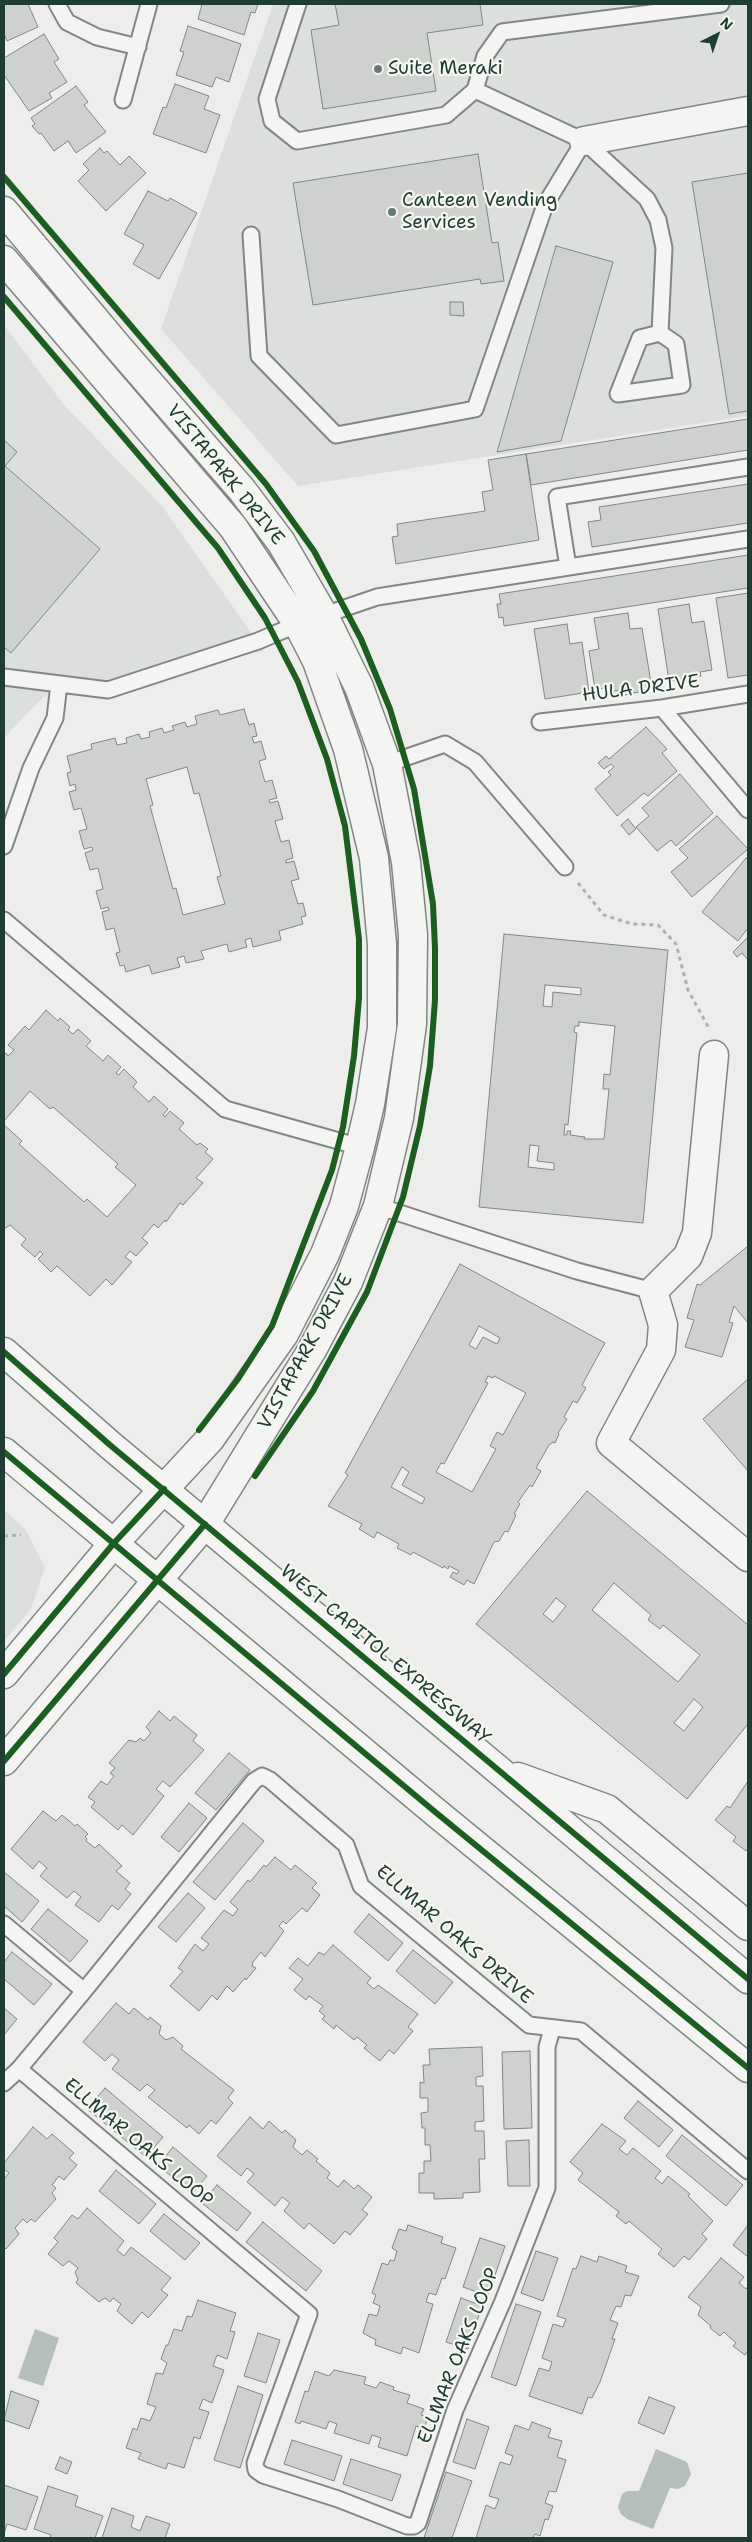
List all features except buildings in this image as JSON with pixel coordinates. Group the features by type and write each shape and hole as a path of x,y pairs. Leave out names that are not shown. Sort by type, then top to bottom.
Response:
{"main road":[{"path":"584,141 748,111"},
{"name":"VISTAPARK DRIVE","path":"4,210 118,347 242,490 281,542 324,616 359,687 387,764 406,862 413,935 412,1024 399,1118 378,1206 348,1282 312,1350 204,1524 4,1761"},
{"name":"VISTAPARK DRIVE","path":"4,260 233,527 298,624 317,661 348,749 374,858 382,944 382,1028 370,1104 360,1147 344,1206 325,1254 284,1334 210,1439 114,1543 4,1674"},
{"path":"714,1055 697,1234 688,1256 653,1291 664,1325 661,1350 611,1444 748,1557"},
{"name":"WEST CAPITOL EXPRESSWAY","path":"4,1352 204,1524 748,1979"},
{"path":"4,1452 434,1812 748,2068"},
{"path":"498,1769 607,1809 748,1926"}],"lane":[{"path":"57,4 67,22 96,37 138,46"},
{"path":"123,100 149,4"},
{"path":"298,4 268,99 272,121 297,141 446,115 475,90 485,56 502,32 721,4"},
{"path":"475,90 584,141 646,199 658,220 664,248 660,333"},
{"path":"251,235 259,356 336,435 475,409 544,205 584,141"},
{"path":"660,333 676,344 682,385 618,394 640,338 660,333"},
{"path":"568,567 557,496 748,467"},
{"path":"4,677 108,690 258,641 298,624 376,597 748,539"},
{"path":"4,846 31,768 55,718 59,684"},
{"name":"HULA DRIVE","path":"540,722 662,708 748,694"},
{"path":"662,708 748,810"},
{"path":"387,764 445,744 475,762 565,866"},
{"path":"4,920 225,1108 360,1147"},
{"path":"378,1206 577,1271 653,1291"},
{"name":"ELLMAR OAKS DRIVE","path":"4,2083 19,2069 84,1991 254,1781 262,1776 270,1780 346,1845 361,1886 529,2025 581,2031 748,2172"},
{"path":"4,1924 84,1991"},
{"name":"ELLMAR OAKS LOOP","path":"19,2069 309,2314 256,2463 256,2470 263,2475 338,2499 408,2526 414,2526 418,2523 455,2410 503,2301 547,2188 546,2048 552,2029"}],"path":[{"path":"565,866 604,915 632,924 658,925 676,944 688,990 709,1025 714,1055"},
{"path":"4,1536 21,1534"}],"shaded area":[{"path":"273,4 748,4 748,416 298,486 161,329"},
{"path":"4,325 64,405 162,506 264,651 43,697 4,738"},
{"path":"4,1510 25,1529 45,1567 31,1609 4,1641"},
{"path":"35,2329 59,2338 43,2386 18,2378"},
{"path":"656,2449 687,2462 691,2474 685,2486 678,2489 670,2488 653,2529 627,2519 621,2514 618,2507 622,2494 627,2491 639,2491"}],"cycle path":[{"path":"4,177 266,484 314,551 361,639 390,709 414,789 433,904 435,948 435,1000 430,1066 420,1126 403,1197 367,1292 313,1391 255,1476"},
{"path":"4,297 218,548 265,618 298,682 327,759 345,826 359,939 359,998 354,1056 343,1127 332,1170 272,1326 238,1379 199,1430"},
{"path":"4,1352 110,1445 748,1979"},
{"path":"4,1452 434,1811 748,2068"},
{"path":"4,1674 114,1543 164,1489"},
{"path":"4,1761 205,1524"}],"place":[{"name":"Suite Meraki","path":"378,69"},
{"name":"Canteen Vending Services","path":"392,212"}]}
